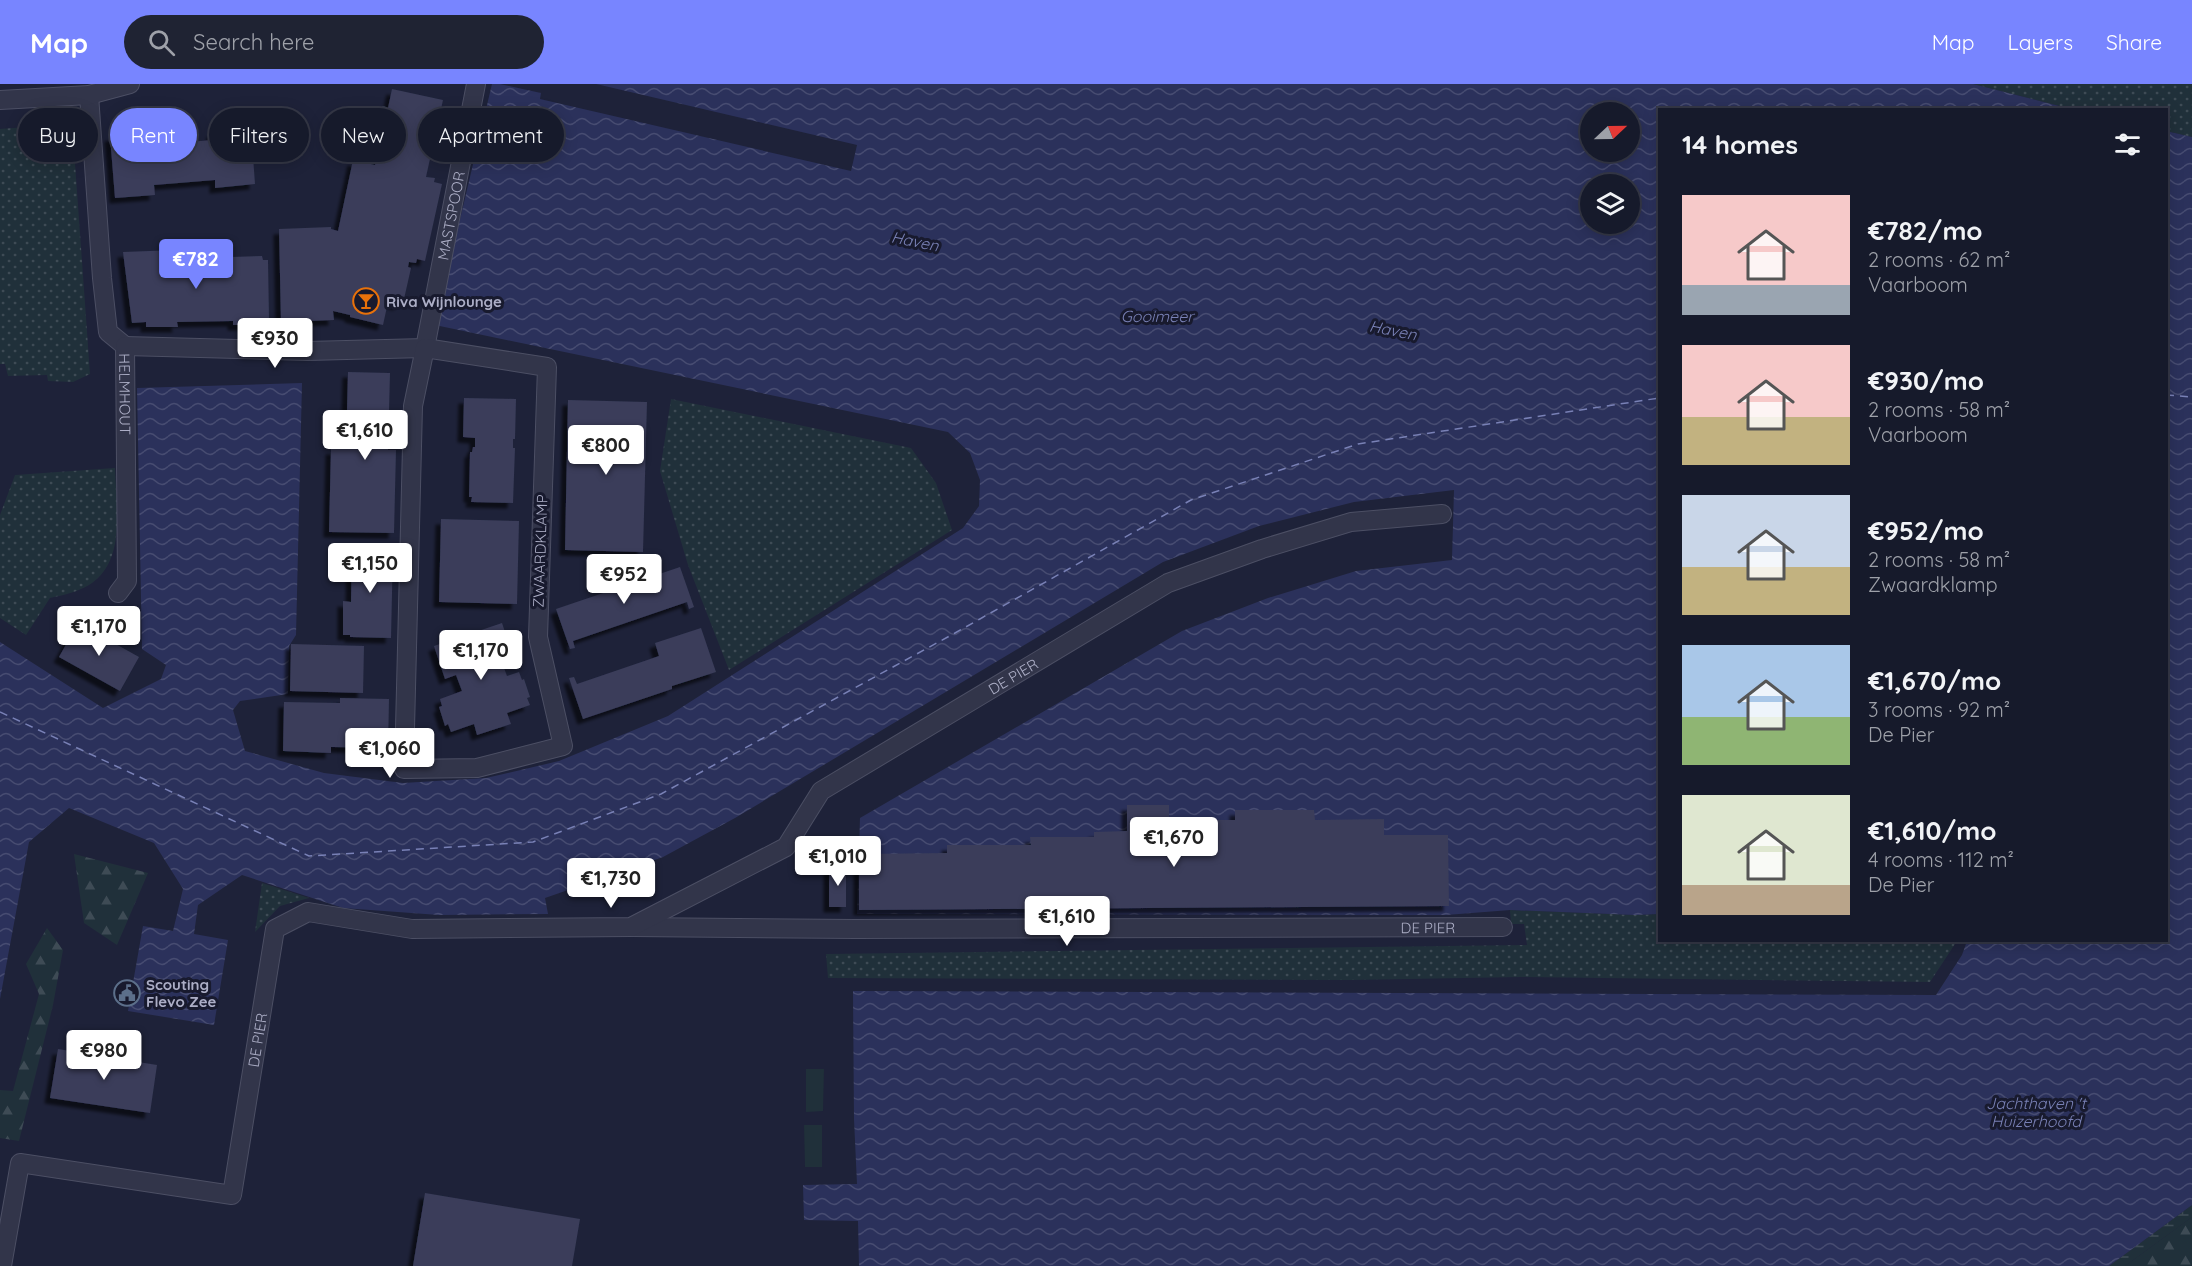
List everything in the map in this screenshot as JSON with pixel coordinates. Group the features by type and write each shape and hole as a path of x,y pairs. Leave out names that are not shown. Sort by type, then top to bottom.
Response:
{"street":[{"path":"0,100 89,95 130,84"},
{"name":"MASTSPOOR","path":"425,348 476,84"},
{"name":"HELMHOUT","path":"89,95 108,332 125,346 127,581 118,592"},
{"path":"125,346 307,351 425,348"},
{"name":"ZWAARDKLAMP","path":"425,348 547,367 538,637 563,746 477,768 404,769 413,406 425,348"},
{"name":"DE PIER","path":"631,927 786,847 821,791 1168,583 1262,549 1351,522 1442,514"},
{"name":"DE PIER","path":"2,1266 20,1163 232,1195 275,929 308,912 412,929 1503,927"}],"green space":[{"path":"1973,84 2192,84 2192,137 2168,131 2168,108 2067,108"},
{"path":"18,128 18,162 75,162 90,374 73,382 48,381 47,375 8,376 5,364 0,364 0,129"},
{"path":"671,399 911,448 936,483 952,530 729,670 688,565 660,471"},
{"path":"115,468 117,532 109,562 101,575 89,585 50,598 26,635 0,618 0,515 15,475"},
{"path":"74,854 148,873 117,945 84,923"},
{"path":"262,883 309,898 280,906 255,932"},
{"path":"1510,910 1658,914 1658,942 1956,942 1930,982 1521,977 1351,980 828,978 826,954 1527,945 1524,924 1511,924"},
{"path":"47,928 63,950 53,1005 19,1141 0,1138 0,1090 13,1091 39,994 26,964"},
{"path":"806,1069 824,1069 823,1111 806,1112"},
{"path":"804,1125 822,1125 822,1167 805,1167"},
{"path":"2192,1205 2192,1217 2125,1266 2109,1266"},
{"path":"2192,1217 2192,1266 2125,1266"}],"water":[{"path":"492,84 1973,84 2067,108 1658,108 1658,914 1510,910 1446,915 857,914 860,818 1182,631 1268,598 1356,571 1452,560 1454,490 1354,502 1259,526 1163,562 735,818 663,857 545,898 548,914 439,915 343,908 242,875 198,905 194,934 228,940 214,1025 128,1011 143,926 173,931 183,889 154,843 69,808 29,842 0,999 0,642 103,708 161,679 166,665 142,649 137,388 302,383 296,635 289,646 288,694 240,701 233,710 245,751 324,773 403,783 486,778 559,761 668,716 963,528 979,506 980,480 970,453 948,432 435,325 474,162 564,162 564,108 486,108"},
{"name":"Jachthaven 't Huizerhoofd","path":"2168,131 2192,137 2192,1205 2109,1266 859,1266 858,1221 804,1220 803,1185 857,1184 853,991 1936,995 1962,955 1967,942 2168,942"}],"pier":[{"path":"500,84 596,84 857,145 851,171 540,99 541,93"}],"building":[{"path":"392,89 443,100 441,108 418,108 418,162 429,162 426,177 435,178 434,182 442,184 425,261 417,259 416,263 409,262 408,267 411,268 404,299 401,298 399,305 388,302 383,325 333,311 334,320 281,322 279,229 331,227 338,231 353,162 375,165 376,162 406,162 406,108 388,108"},
{"path":"209,140 209,162 253,162 255,184 215,188 215,180 154,185 155,195 115,198 112,162 197,162 197,141"},
{"path":"176,250 176,264 232,263 231,257 262,256 263,260 268,260 269,319 264,320 264,325 233,325 233,321 177,322 178,327 146,327 146,322 132,323 123,252"},
{"path":"348,372 390,373 388,450 396,450 394,533 329,532 331,449 346,449"},
{"path":"464,398 516,399 515,439 513,439 513,448 515,448 513,503 471,502 472,497 469,497 470,452 475,447 475,438 463,437"},
{"path":"568,400 647,402 643,552 565,550"},
{"path":"441,519 519,521 517,604 439,602"},
{"path":"352,547 393,548 391,638 343,635 343,601 351,602"},
{"path":"680,567 694,607 689,609 687,602 573,641 575,648 570,649 556,609"},
{"path":"78,623 139,657 120,691 59,657"},
{"path":"502,623 513,656 501,660 507,676 519,672 522,680 524,679 530,705 507,713 511,724 477,735 474,724 451,732 448,724 445,726 439,707 442,706 440,699 462,691 456,675 445,679 434,646"},
{"path":"701,628 716,672 583,719 569,678 574,677 577,684 659,656 655,643"},
{"path":"291,644 364,646 363,693 290,691"},
{"path":"340,698 389,699 388,748 331,747 331,753 283,751 284,702 340,703"},
{"path":"1127,805 1169,805 1169,820 1235,820 1235,810 1314,810 1315,820 1384,819 1384,835 1448,835 1449,906 859,910 859,854 947,853 947,845 1031,845 1030,837 1094,837 1094,832 1127,831"},
{"path":"846,867 846,907 829,907 829,868"},
{"path":"58,1049 157,1065 150,1113 50,1098"},
{"path":"425,1193 580,1219 572,1266 413,1266"}],"ferry route":[{"path":"2168,395 2192,397"},
{"path":"0,712 309,856 533,842 661,794 955,633 1191,500 1358,444 1658,398"}],"place":[{"name":"Riva Wijnlounge","path":"366,301"},
{"name":"Scouting Flevo Zee","path":"127,993"}],"water label":[{"name":"Haven","path":"915,241"},
{"name":"Gooimeer","path":"1157,316"},
{"name":"Haven","path":"1393,330"}]}
